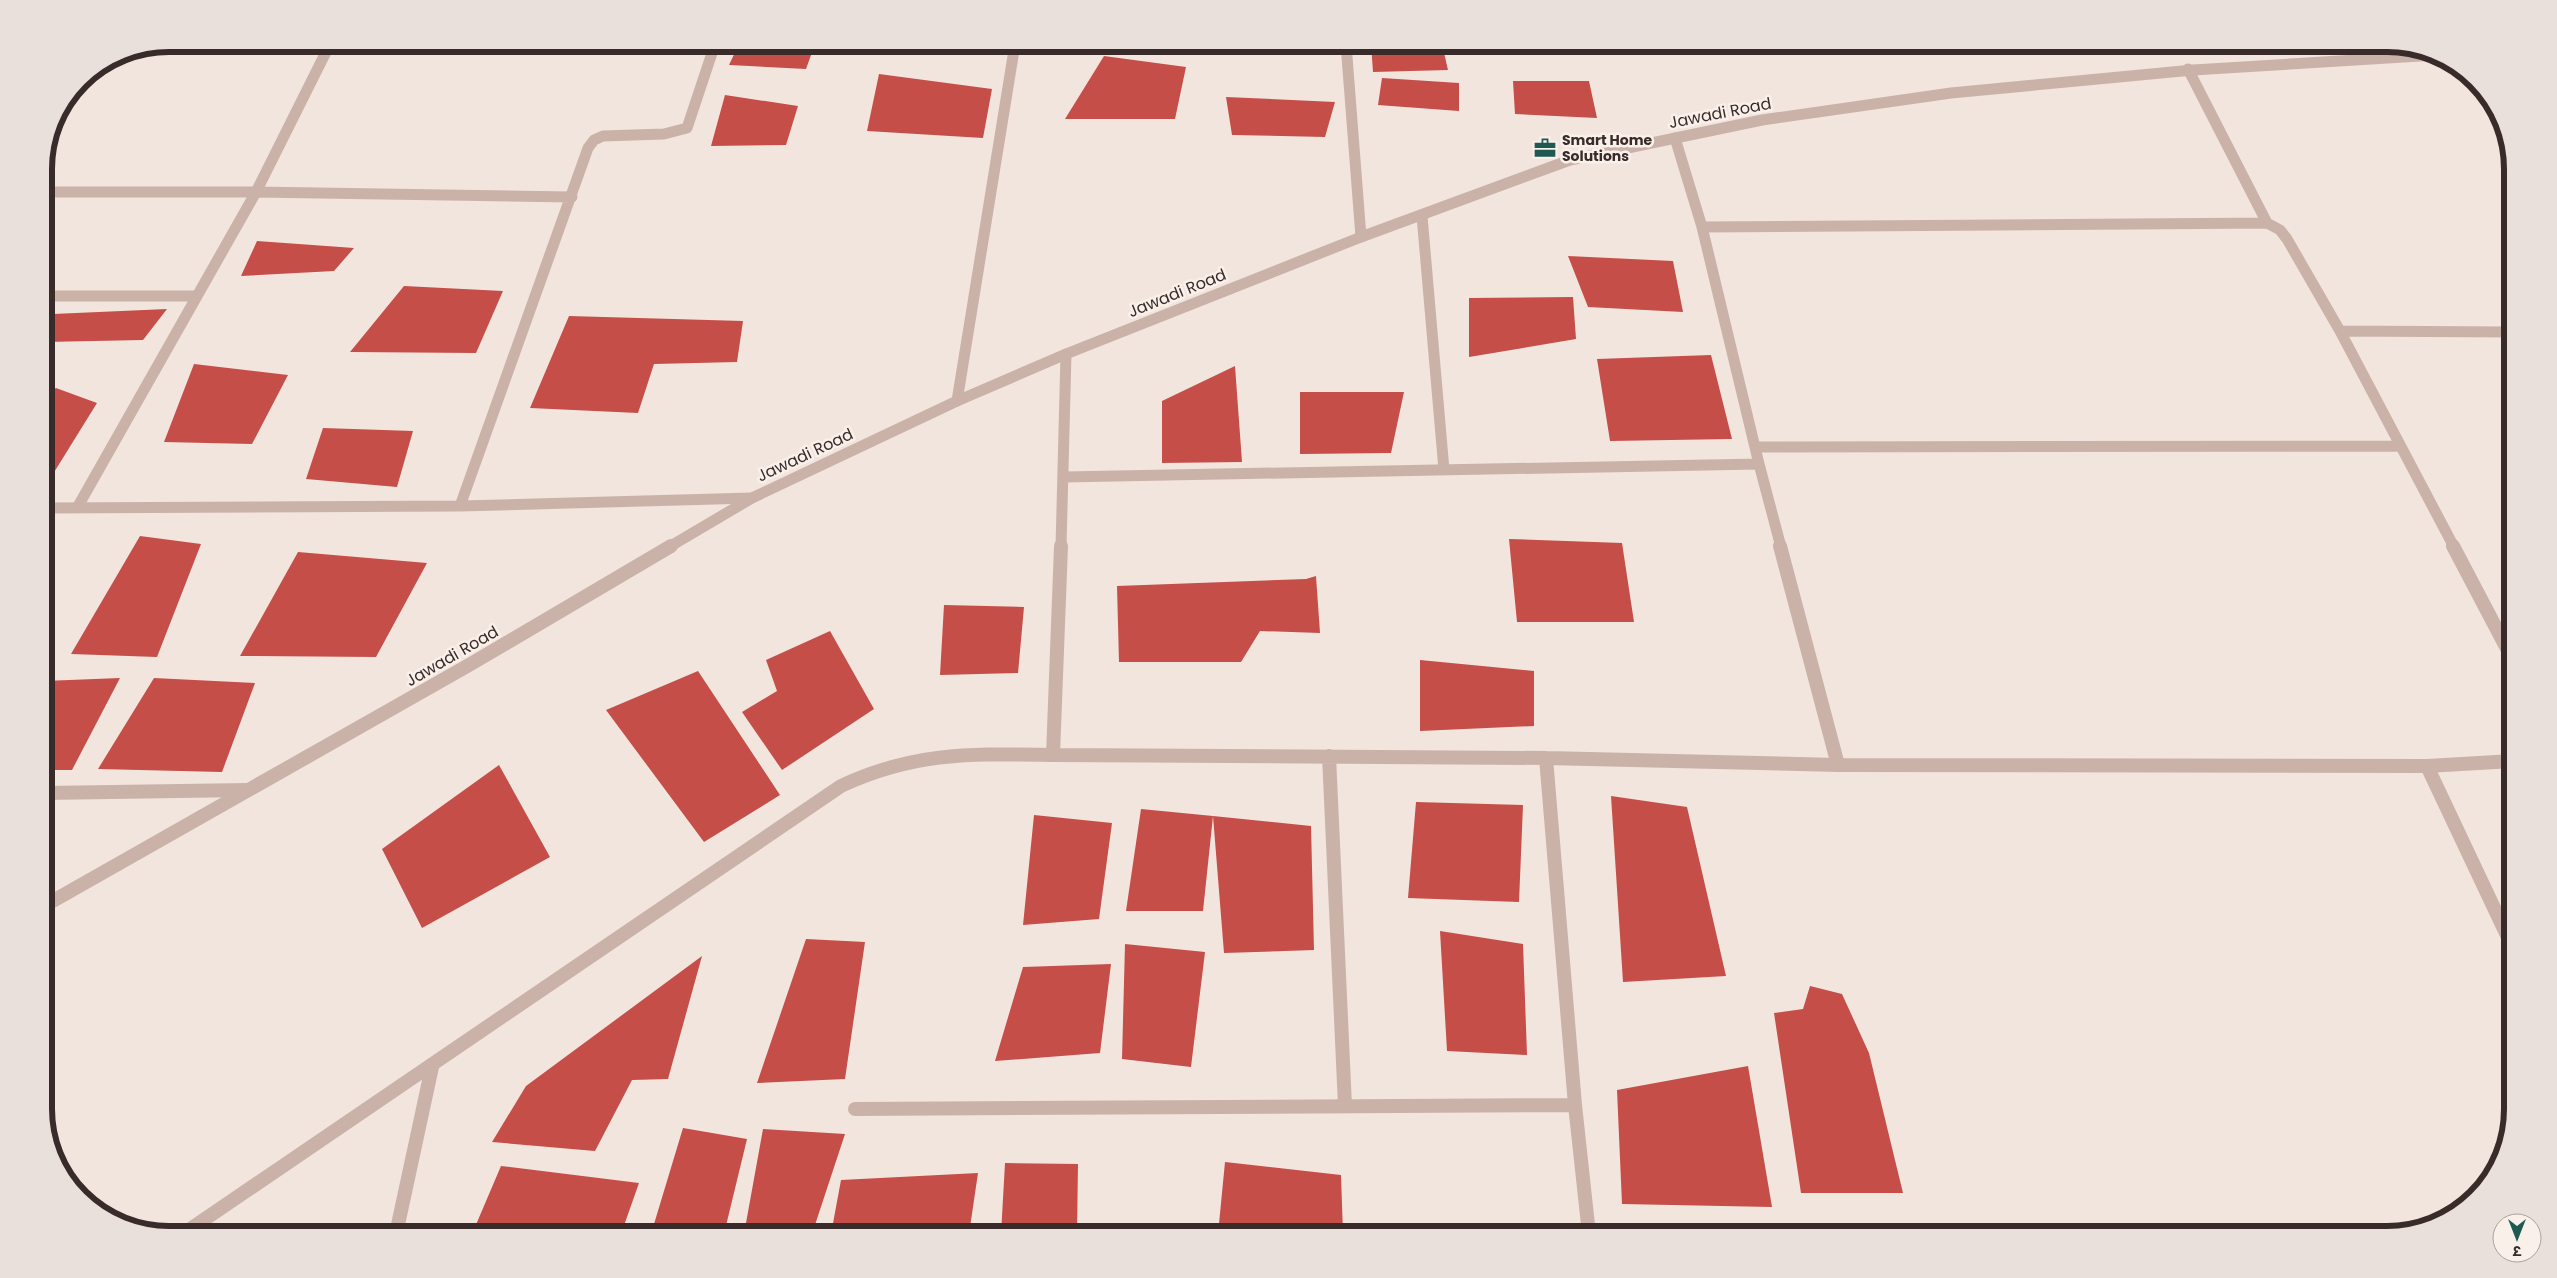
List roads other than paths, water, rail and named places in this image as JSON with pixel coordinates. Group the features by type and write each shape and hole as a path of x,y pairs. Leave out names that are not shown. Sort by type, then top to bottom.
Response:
{"street":[{"path":"1347,52 1361,237"},
{"path":"77,508 256,192 326,53"},
{"path":"460,506 588,148 594,139 606,135 675,134 687,128 712,53"},
{"path":"957,401 1014,53"},
{"name":"Jawadi Road","path":"53,901 478,660 752,498 957,401 1066,354 1361,237 1570,160 1787,116 1989,88 2188,69 2415,56"},
{"path":"2188,69 2267,223"},
{"path":"1675,138 1702,227 1759,464 1838,765"},
{"path":"53,192 256,192 572,197"},
{"path":"1422,216 1444,470"},
{"path":"1702,227 2267,223 2280,230 2287,239 2340,331 2504,643"},
{"path":"53,296 197,296"},
{"path":"2340,331 2504,332"},
{"path":"1053,755 1064,477 1066,354"},
{"path":"1755,447 2399,446"},
{"path":"1064,477 1759,464"},
{"path":"53,508 460,506 752,498"},
{"path":"195,1226 432,1067 841,786 871,772 914,760 959,755 1053,755 1546,758 1838,765 2427,766 2504,762"},
{"path":"1329,756 1345,1106"},
{"path":"1546,758 1574,1105 1588,1226"},
{"path":"2427,766 2504,929"},
{"path":"53,793 248,790"},
{"path":"398,1226 432,1067"},
{"path":"855,1109 1574,1105"}],"place":[{"name":"Smart Home Solutions","path":"1545,148"}]}
